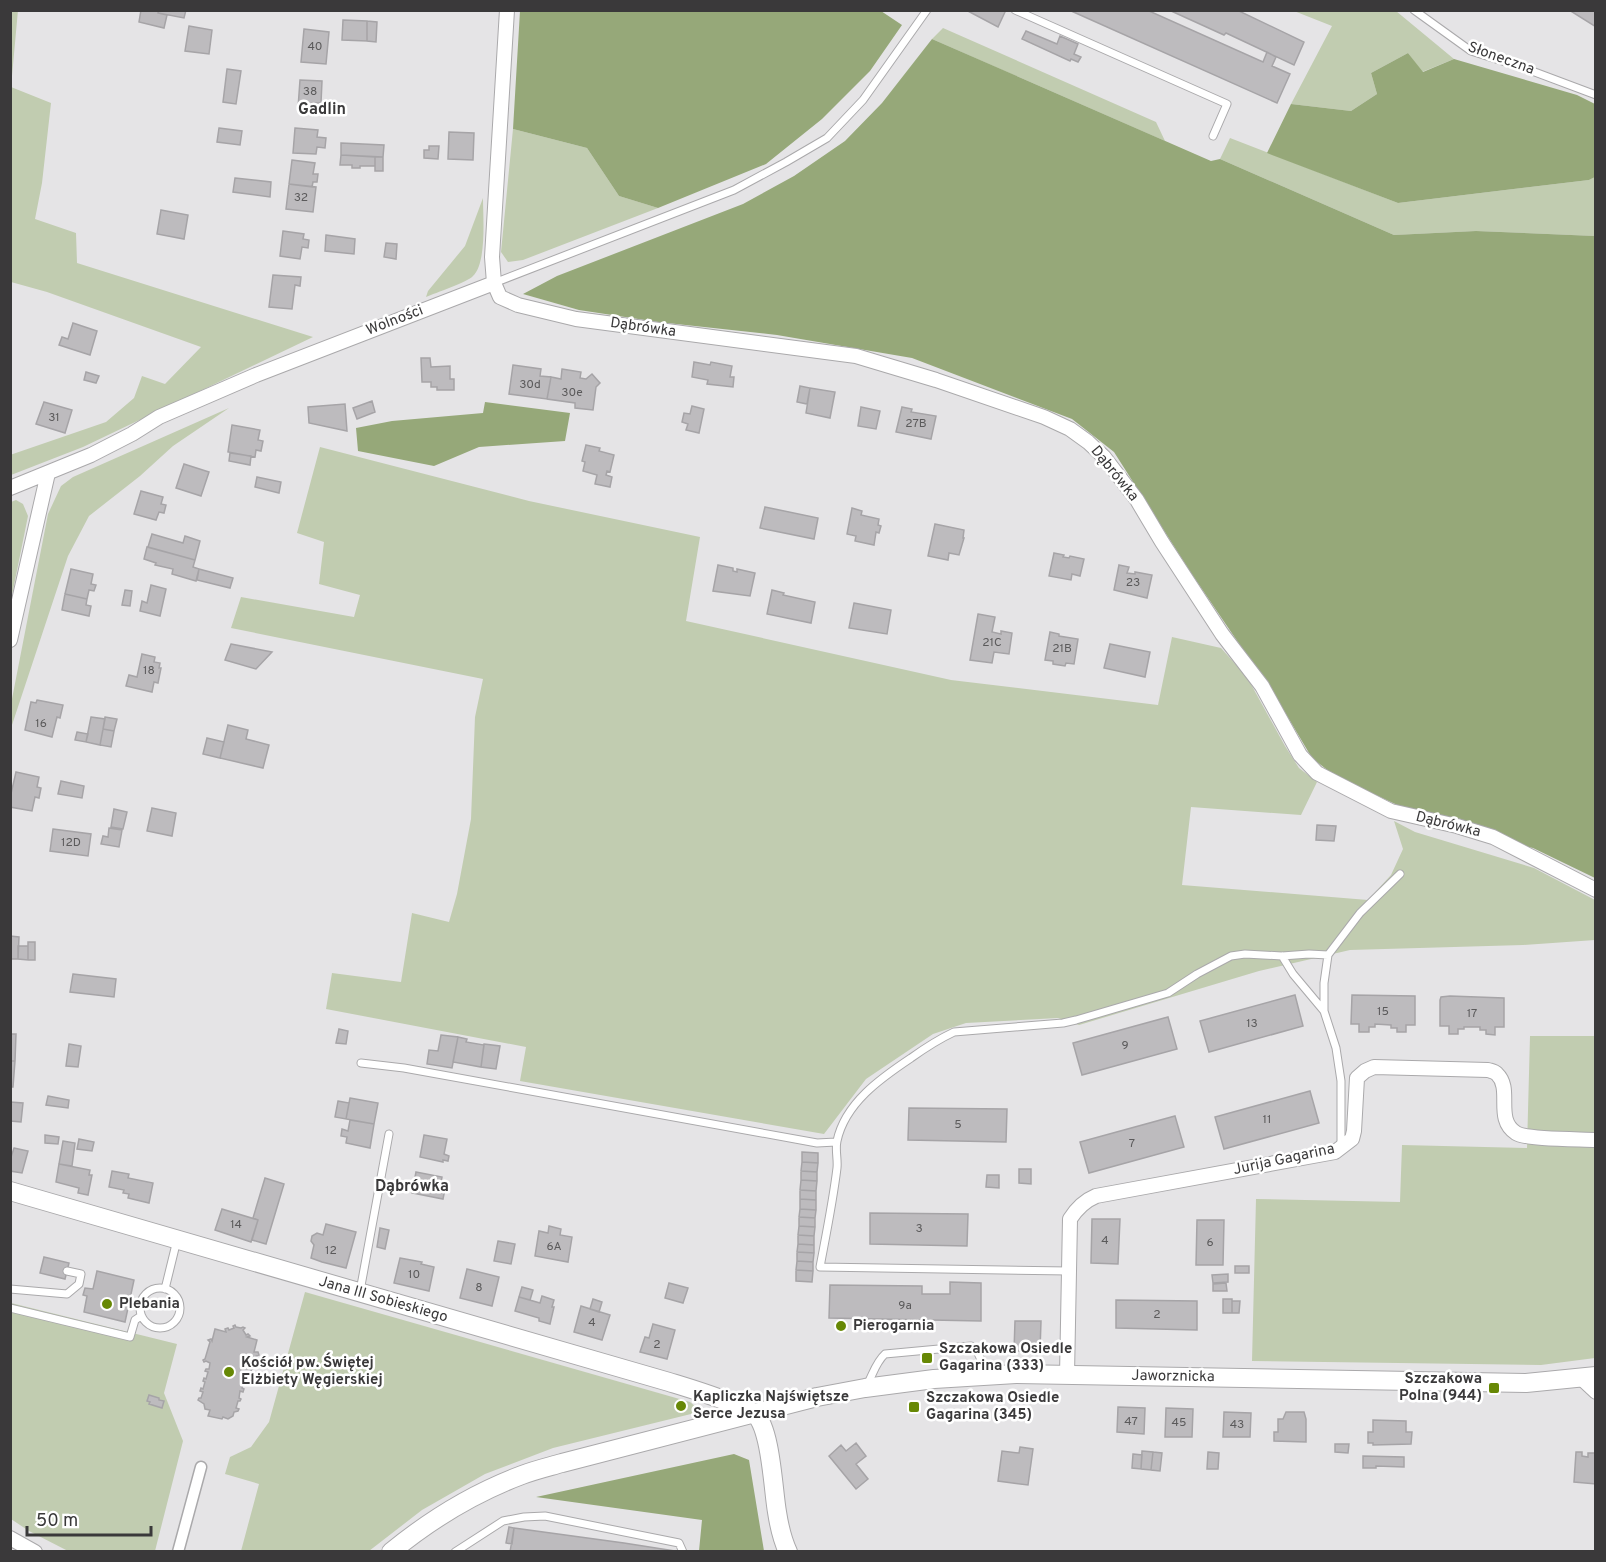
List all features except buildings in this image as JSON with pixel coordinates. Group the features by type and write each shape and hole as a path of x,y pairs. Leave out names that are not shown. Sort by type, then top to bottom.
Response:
{"street":[{"path":"494,283 492,257 507,10"},
{"name":"Wolności","path":"10,488 91,455 159,417 255,375 494,283"},
{"name":"Dąbrówka","path":"494,283 500,297 518,305 576,319 856,356 1044,417 1070,429 1104,457 1137,500 1216,625 1262,686 1300,755 1317,773 1391,811 1493,837 1596,890"},
{"path":"10,640 48,472"},
{"name":"Jurija Gagarina","path":"1067,1375 1070,1220 1075,1211 1087,1200 1096,1196 1335,1152 1352,1140 1358,1078 1365,1071 1374,1067 1488,1070 1497,1073 1503,1086 1507,1124 1517,1134 1529,1137 1596,1140"},
{"name":"Jana III Sobieskiego","path":"10,1191 669,1382 729,1401 754,1413"},
{"name":"Jaworznicka","path":"391,1551 449,1511 488,1490 523,1475 754,1413 865,1388 934,1379 996,1375 1526,1383 1588,1377"},
{"path":"1588,1377 1596,1392"},
{"path":"754,1413 762,1424 777,1512 784,1544 788,1551"},
{"path":"178,1551 201,1467"},
{"path":"10,1538 35,1551"}],"lane":[{"path":"494,283 734,190 827,138 863,100 927,10"},
{"path":"1015,10 1227,104 1213,136"},
{"name":"Słoneczna","path":"1414,10 1471,51 1596,95"},
{"path":"1341,1148 1341,1081 1336,1048 1324,1011 1324,983 1328,955 1360,912 1400,874"},
{"path":"1069,1270 820,1268 837,1166 836,1142 843,1124 856,1103 874,1085 939,1038 954,1032 1076,1020 1168,993 1231,956 1245,954 1328,955"},
{"path":"1282,956 1293,974 1324,1011"},
{"path":"361,1063 404,1068 817,1143 836,1142"},
{"path":"359,1293 389,1134"},
{"path":"165,1289 177,1240"},
{"path":"10,1288 67,1294 79,1284 81,1274 67,1271"},
{"path":"165,1289 176,1296 180,1309 174,1322 163,1328 156,1328 150,1326 141,1316 140,1304 146,1293 165,1289"},
{"path":"10,1308 130,1337 135,1320 141,1316"},
{"path":"865,1388 874,1373 878,1360 885,1354 971,1346 977,1351 982,1362 996,1375"},
{"path":"455,1551 503,1521 545,1516 679,1543 683,1551"}],"green space":[{"path":"18,10 11,87 51,103 42,183 35,219 76,233 77,263 313,337 83,447 11,475 10,455 106,422 134,398 142,376 165,384 201,347 47,292 11,282 10,11"},
{"path":"520,11 881,11 902,25 870,71 822,119 766,164 658,208 619,196 587,148 513,129"},
{"path":"1294,11 1396,11 1454,59 1422,72 1408,53 1371,73 1377,94 1351,111 1291,104 1332,26"},
{"path":"943,28 1156,122 1165,141 932,39"},
{"path":"932,39 1211,161 1220,159 1394,235 1476,231 1595,236 1595,878 1533,848 1451,830 1335,776 1312,758 1280,704 1191,573 1114,452 1072,419 912,358 777,335 658,322 579,310 523,294 557,276 743,204 794,176 845,141 882,103"},
{"path":"1408,53 1423,72 1454,59 1577,95 1595,104 1595,177 1589,180 1398,203 1267,153 1291,104 1351,111 1377,94 1371,73"},
{"path":"513,129 587,148 619,196 658,208 523,260 508,262 501,252"},
{"path":"1230,138 1398,203 1589,180 1595,177 1595,236 1476,231 1394,235 1220,159"},
{"path":"483,198 483,239 477,270 465,281 426,297 428,291 465,246"},
{"path":"485,402 570,413 565,441 479,447 434,466 358,451 356,428 392,421 483,413"},
{"path":"229,408 173,446 140,476 89,516 68,556 11,728 11,704 48,514 61,486 73,477"},
{"path":"320,447 529,501 700,537 686,621 951,680 1158,705 1172,637 1221,648 1247,677 1299,768 1317,782 1301,815 1191,807 1182,885 1368,900 1391,875 1403,849 1394,821 1415,832 1534,868 1595,900 1595,940 1523,945 1350,950 1259,971 1079,1025 1058,1018 966,1023 933,1034 866,1079 824,1134 520,1081 526,1047 326,1009 332,973 401,982 412,913 449,922 457,894 471,819 475,717 483,679 231,628 241,597 354,617 360,595 319,584 324,542 297,533"},
{"path":"16,500 23,504 28,516 11,600 11,502"},
{"path":"1530,1036 1595,1036 1595,1358 1541,1365 1252,1361 1256,1199 1400,1202 1402,1145 1527,1148"},
{"path":"305,1292 690,1402 696,1407 695,1413 553,1448 485,1474 422,1510 369,1551 241,1551 259,1484 225,1474 230,1457 251,1447 269,1422"},
{"path":"11,1303 177,1344 164,1393 183,1441 155,1551 68,1551 11,1519"},
{"path":"734,1454 749,1460 764,1551 699,1551 702,1520 536,1497"}],"place":[{"name":"Plebania","path":"107,1304"},
{"name":"Pierogarnia","path":"841,1326"},
{"name":"Szczakowa Osiedle Gagarina (333)","path":"927,1358"},
{"name":"Kościół pw. Świętej Elżbiety Węgierskiej","path":"229,1372"},
{"name":"Szczakowa Polna (944)","path":"1494,1388"},
{"name":"Kapliczka Najświętsze Serce Jezusa","path":"681,1406"},
{"name":"Szczakowa Osiedle Gagarina (345)","path":"914,1407"}],"district":[{"name":"Gadlin","path":"322,110"},
{"name":"Dąbrówka","path":"412,1187"}]}
